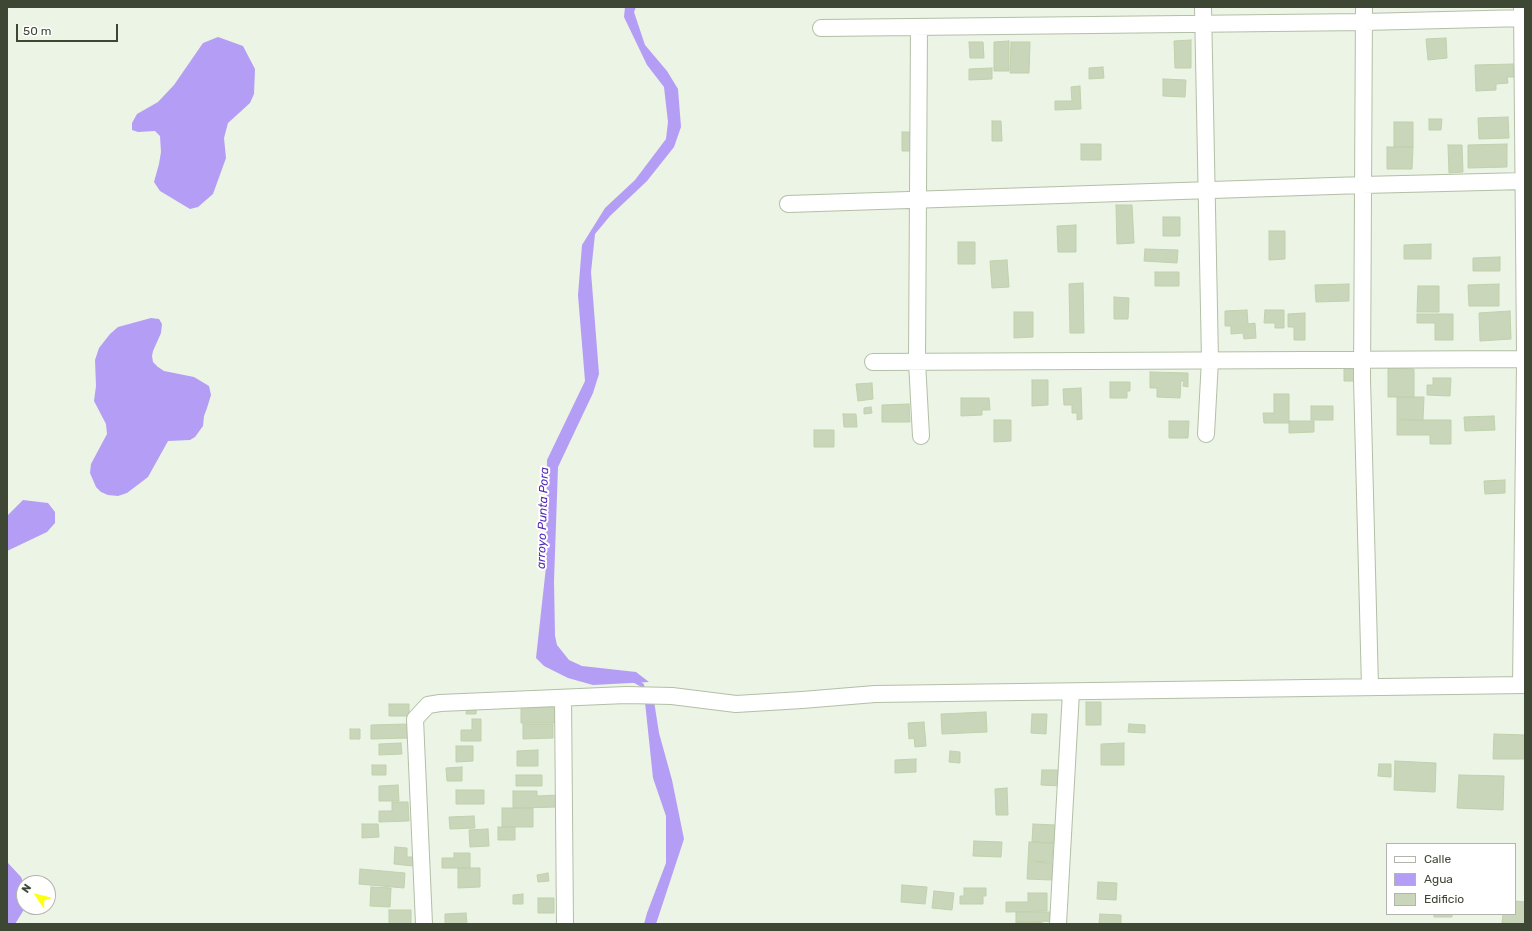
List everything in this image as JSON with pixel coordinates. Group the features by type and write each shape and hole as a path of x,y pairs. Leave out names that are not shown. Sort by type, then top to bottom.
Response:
{"street":[{"path":"1203,7 1210,360 1206,434"},
{"path":"821,28 1203,24 1364,15 1523,14 1525,352"},
{"path":"1364,15 1362,360 1370,687"},
{"path":"919,27 916,362 921,436"},
{"path":"788,204 1524,181"},
{"path":"873,362 1525,359"},
{"path":"424,924 415,719 428,705 440,703 626,695 672,696 736,704 875,694 1523,685 1525,365"},
{"path":"1058,924 1072,692"},
{"path":"563,698 565,924"}],"water":[{"path":"625,7 636,7 634,12 645,45 667,71 678,89 681,127 674,147 647,181 610,216 595,234 591,272 599,374 593,393 558,467 554,581 555,636 557,645 569,660 582,666 636,672 649,682 593,685 568,678 544,666 536,658 546,567 547,460 585,381 578,295 582,245 605,208 635,180 666,139 668,122 664,87 647,65 624,17"},
{"path":"218,37 243,46 255,69 254,94 250,103 228,123 224,138 226,158 213,194 198,207 190,209 160,191 154,182 161,152 160,136 155,131 138,132 132,130 132,123 137,114 158,102 174,85 203,43"},
{"path":"151,318 159,319 162,324 161,333 153,351 153,362 164,371 194,377 209,386 211,395 204,416 203,426 195,437 190,440 168,441 148,477 127,493 118,496 108,495 101,492 96,487 90,473 91,464 107,434 106,424 94,401 96,386 95,360 99,348 110,334 118,327"},
{"path":"23,500 48,503 55,512 55,523 47,532 7,551 7,516"},
{"path":"654,701 659,733 672,780 684,839 656,924 644,924 666,863 666,816 653,778 645,702"},
{"path":"7,857 8,863 19,875 16,875 16,915 21,915 15,924 7,924"}],"building":[{"path":"1446,38 1447,58 1428,60 1426,39"},
{"path":"1191,40 1191,68 1175,68 1174,41"},
{"path":"1009,41 1009,71 994,71 994,42"},
{"path":"969,42 983,42 984,58 970,58"},
{"path":"1011,42 1030,42 1029,73 1010,73"},
{"path":"1513,64 1514,77 1507,77 1508,83 1496,84 1496,90 1476,91 1475,65"},
{"path":"1103,67 1104,78 1089,79 1089,68"},
{"path":"992,68 992,79 969,80 969,69"},
{"path":"1163,79 1186,80 1185,97 1163,96"},
{"path":"1080,86 1081,109 1055,110 1055,101 1072,101 1071,87"},
{"path":"1508,117 1509,138 1479,139 1478,118"},
{"path":"1429,119 1442,119 1441,130 1429,130"},
{"path":"992,121 1001,121 1002,141 992,141"},
{"path":"1394,122 1413,122 1413,147 1394,147"},
{"path":"902,132 912,132 912,151 902,151"},
{"path":"1081,144 1101,144 1101,160 1081,160"},
{"path":"1507,144 1507,167 1468,168 1468,145"},
{"path":"1448,145 1462,145 1463,172 1449,173"},
{"path":"1387,147 1413,147 1412,169 1387,169"},
{"path":"1116,205 1132,205 1134,243 1117,244"},
{"path":"1163,217 1180,217 1180,236 1163,236"},
{"path":"1076,225 1076,252 1058,252 1057,226"},
{"path":"1269,231 1285,231 1285,259 1269,260"},
{"path":"958,242 975,242 975,264 958,264"},
{"path":"1431,244 1431,259 1404,259 1404,245"},
{"path":"1145,249 1178,250 1177,263 1144,261"},
{"path":"1500,257 1500,271 1473,271 1473,258"},
{"path":"1007,260 1009,287 992,288 990,261"},
{"path":"1155,272 1179,272 1179,286 1155,286"},
{"path":"1083,283 1084,333 1070,333 1069,284"},
{"path":"1349,284 1349,301 1316,302 1315,285"},
{"path":"1499,284 1499,306 1469,306 1468,285"},
{"path":"1418,286 1439,286 1439,312 1417,312"},
{"path":"1114,297 1129,298 1128,319 1114,319"},
{"path":"1247,310 1248,324 1255,323 1256,338 1244,339 1243,333 1231,334 1231,326 1225,326 1225,311"},
{"path":"1265,310 1284,310 1284,328 1275,328 1275,323 1264,323"},
{"path":"1510,311 1511,339 1480,341 1479,313"},
{"path":"1014,312 1033,312 1033,337 1014,338"},
{"path":"1305,313 1305,340 1294,340 1294,327 1288,327 1288,314"},
{"path":"1417,314 1453,314 1453,340 1435,340 1435,323 1417,323"},
{"path":"1388,368 1414,369 1414,397 1388,397"},
{"path":"1344,369 1360,369 1360,381 1344,381"},
{"path":"1150,372 1188,373 1188,387 1183,386 1184,381 1181,381 1180,398 1157,397 1157,388 1150,388"},
{"path":"1433,378 1451,378 1450,396 1427,395 1427,385 1433,385"},
{"path":"1032,380 1048,380 1048,405 1032,406"},
{"path":"1110,382 1130,382 1130,391 1127,391 1127,398 1110,398"},
{"path":"872,383 873,399 858,401 856,384"},
{"path":"1081,388 1082,419 1077,420 1077,413 1072,413 1072,405 1064,405 1063,389"},
{"path":"1274,394 1289,394 1289,423 1264,423 1263,413 1274,413"},
{"path":"1397,397 1424,397 1423,420 1397,419"},
{"path":"961,398 989,398 990,410 982,410 982,415 961,416"},
{"path":"909,404 910,422 882,422 882,405"},
{"path":"1311,406 1333,406 1333,420 1311,420"},
{"path":"871,407 872,413 864,414 864,408"},
{"path":"843,414 856,414 857,427 844,427"},
{"path":"1494,416 1495,430 1465,431 1464,417"},
{"path":"994,420 1011,420 1011,441 994,442"},
{"path":"1397,420 1451,420 1451,444 1430,444 1430,435 1397,435"},
{"path":"1169,421 1189,421 1188,438 1169,438"},
{"path":"1289,421 1314,421 1314,432 1289,433"},
{"path":"814,430 834,430 834,447 814,447"},
{"path":"1505,480 1505,493 1485,494 1484,481"},
{"path":"1086,702 1101,702 1101,725 1086,725"},
{"path":"467,703 477,703 476,714 466,714"},
{"path":"389,704 409,704 409,716 389,716"},
{"path":"521,704 555,704 555,723 521,723"},
{"path":"986,712 987,732 942,734 941,714"},
{"path":"1032,714 1047,714 1046,734 1031,733"},
{"path":"472,719 481,719 481,741 461,741 461,730 472,730"},
{"path":"924,722 926,746 915,747 914,738 909,739 908,723"},
{"path":"408,724 408,738 371,739 371,725"},
{"path":"523,724 553,724 553,738 523,739"},
{"path":"1129,724 1145,725 1145,733 1128,732"},
{"path":"350,729 360,729 360,739 350,739"},
{"path":"1494,734 1525,735 1525,759 1493,759"},
{"path":"401,743 402,754 379,755 379,744"},
{"path":"1124,743 1124,765 1101,765 1101,744"},
{"path":"456,746 473,746 473,761 456,762"},
{"path":"538,750 538,766 517,766 517,751"},
{"path":"950,751 960,752 960,763 949,762"},
{"path":"916,759 916,772 895,773 895,760"},
{"path":"1395,761 1436,763 1435,792 1394,790"},
{"path":"1379,764 1391,764 1391,777 1378,776"},
{"path":"372,765 386,765 386,775 372,775"},
{"path":"462,767 462,781 447,781 446,768"},
{"path":"1042,770 1063,770 1062,786 1041,785"},
{"path":"516,775 542,775 542,786 516,786"},
{"path":"1459,775 1504,776 1503,810 1457,808"},
{"path":"398,785 399,801 379,801 379,786"},
{"path":"1007,788 1008,815 996,815 995,789"},
{"path":"456,790 484,790 484,804 456,804"},
{"path":"513,791 537,791 537,796 559,795 560,807 513,808"},
{"path":"392,802 408,802 409,821 379,822 379,811 392,811"},
{"path":"502,808 533,808 533,827 502,827"},
{"path":"474,816 475,828 450,829 449,817"},
{"path":"362,824 378,824 379,837 362,838"},
{"path":"1033,824 1055,825 1054,843 1032,842"},
{"path":"498,827 515,827 515,840 498,840"},
{"path":"488,829 489,846 470,847 469,830"},
{"path":"974,841 1002,842 1001,857 973,856"},
{"path":"1029,842 1053,843 1052,862 1028,861"},
{"path":"395,847 407,848 407,857 413,857 413,866 394,864"},
{"path":"454,853 470,853 470,868 442,868 442,858 454,858"},
{"path":"1028,862 1053,863 1052,880 1027,879"},
{"path":"458,868 480,868 480,887 458,888"},
{"path":"360,869 405,873 404,888 359,884"},
{"path":"548,873 549,881 538,882 537,875"},
{"path":"1098,882 1117,883 1116,900 1097,899"},
{"path":"902,885 927,887 925,904 901,902"},
{"path":"371,887 391,888 390,907 370,906"},
{"path":"964,888 986,888 986,896 983,896 983,904 960,904 960,896 964,896"},
{"path":"934,891 954,893 952,910 932,908"},
{"path":"1028,893 1047,893 1047,911 1006,912 1006,902 1028,902"},
{"path":"523,894 523,904 513,904 513,895"},
{"path":"538,898 554,898 554,913 538,913"},
{"path":"1516,901 1525,902 1525,924 1502,923 1503,915 1516,915"},
{"path":"389,910 411,910 411,924 389,924"},
{"path":"1016,912 1055,912 1055,921 1016,922"},
{"path":"466,913 467,924 445,924 445,914"},
{"path":"1100,914 1121,915 1121,924 1099,924"},
{"path":"1434,915 1452,915 1452,917 1434,917"},
{"path":"1016,922 1042,922 1042,924 1016,924"}],"waterway":[{"name":"arroyo Punta Pora","path":"633,680 642,685 644,692"}]}
